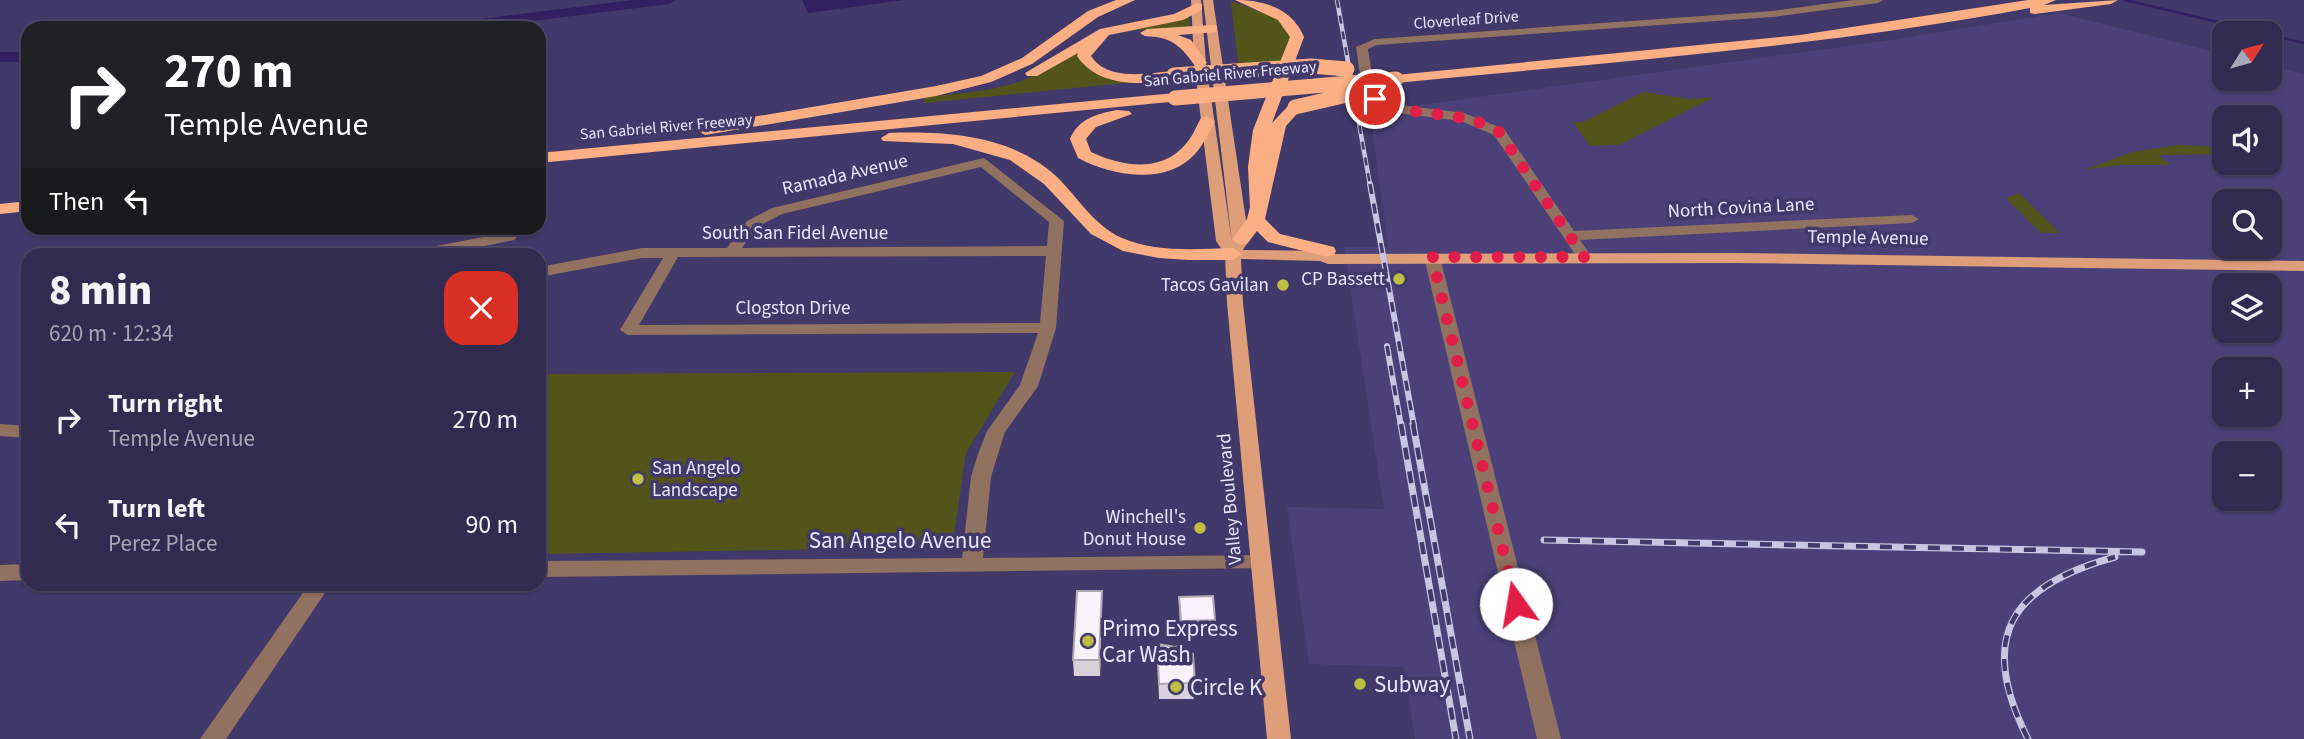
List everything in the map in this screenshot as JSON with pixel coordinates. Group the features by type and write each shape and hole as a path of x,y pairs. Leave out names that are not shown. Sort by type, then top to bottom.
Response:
{"highway":[{"path":"892,99 955,88 1001,74 1033,57 1093,14 1128,0"},
{"path":"1242,0 1281,16 1294,27 1297,37 1259,139 1256,167 1257,213 1274,238 1325,254"},
{"name":"San Gabriel River Freeway","path":"1175,92 1258,90 1396,75 1783,29 1978,0"},
{"path":"647,142 1175,92 1595,60 1800,39 2045,4 2111,0"},
{"path":"702,136 782,114 973,89 1016,79 1105,32 1178,17 1201,2"},
{"path":"702,136 738,147 907,137 975,144 1008,153 1037,169 1096,230 1121,244 1161,253 1237,247 1257,213 1278,125 1283,116 1295,107 1396,75 1797,35 2016,2 2045,4"},
{"path":"1959,17 2016,2"},
{"path":"1175,92 1096,70 1084,56 1088,47 1103,38 1205,31"},
{"path":"1149,33 1186,43 1200,63"},
{"name":"San Gabriel River Freeway","path":"546,153 1175,92 1347,69 1396,75"},
{"path":"1175,92 1098,120 1079,133 1078,145 1084,155 1105,165 1128,169 1160,166 1188,153 1207,121"},
{"name":"San Gabriel River Freeway","path":"546,145 647,142"},
{"path":"0,195 21,193"},
{"path":"0,205 21,203"}],"main road":[{"name":"Valley Boulevard","path":"1201,2 1237,247 1238,339 1279,739"},
{"name":"Valley Boulevard","path":"1205,31 1200,63 1224,242 1237,247"},
{"name":"Temple Avenue","path":"1237,247 1325,254 1328,259 1373,261 1432,257 1584,257 2304,266"}],"street":[{"name":"Cloverleaf Drive","path":"1571,236 1499,132 1472,119 1398,109 1375,99 1368,88 1362,47 1375,42 1773,14 1878,0"},
{"name":"Ramada Avenue","path":"731,253 752,224 777,211 984,162 1057,221 1053,251"},
{"name":"North Covina Lane","path":"1571,236 1912,219"},
{"path":"1571,236 1584,257"},
{"path":"452,248 509,237"},
{"path":"972,566 981,477 988,454 996,431 1029,386 1048,328 1053,251"},
{"name":"South San Fidel Avenue","path":"546,271 621,255 1053,251"},
{"name":"Clogston Drive","path":"673,253 628,330 1048,328"},
{"path":"1432,257 1549,739"},
{"path":"0,430 21,432"},
{"name":"San Angelo Avenue","path":"546,569 1261,564"},
{"path":"0,572 21,572"},
{"path":"212,739 316,591"}],"shaded area":[{"path":"802,0 904,0 808,13"},
{"path":"1235,2 1283,21 1293,36 1281,67 1239,69 1231,3"},
{"path":"2059,13 2212,51 2212,91 2282,91 2282,69 2304,74 2304,739 1415,739 1404,667 1309,664 1287,507 1384,509 1344,247 1388,247 1370,112 1884,41"},
{"path":"1189,15 1190,30 1115,33 1101,37 1082,53 1083,63 1097,73 1145,81 924,103 923,97 982,91 1011,84 1039,73 1104,35"},
{"path":"1643,92 1689,99 1714,97 1619,145 1590,146 1573,122 1583,122"},
{"path":"2179,145 2212,146 2212,154 2158,155 2170,165 2121,165 2084,170 2132,152"},
{"path":"2019,193 2060,233 2041,233 2006,198"},
{"path":"1015,372 966,453 953,542 949,547 546,554 546,374"}],"building":[{"name":"Primo Express Car Wash","path":"1077,591 1102,591 1099,660 1073,660"},
{"path":"1213,596 1215,620 1181,621 1179,597"},
{"path":"1157,644 1176,647 1180,644 1193,654 1195,683 1159,684"}],"waterway":[{"path":"496,21 669,0"},
{"path":"2125,0 2213,21"},
{"path":"2282,38 2304,43"},
{"path":"0,57 21,57"}],"railway":[{"path":"1337,0 1370,185"},
{"path":"1370,184 1414,426"},
{"path":"1387,346 1401,426"},
{"path":"1401,424 1456,739"},
{"path":"1413,424 1470,739"},
{"path":"1544,540 2142,552"},
{"path":"2028,739 2013,703 2005,672 2005,645 2013,621 2027,601 2050,583 2079,569 2115,557"}],"place":[{"name":"CP Bassett","path":"1399,279"},
{"name":"Tacos Gavilan","path":"1283,285"},
{"name":"San Angelo Landscape","path":"638,479"},
{"name":"Winchell's Donut House","path":"1200,528"},
{"name":"Primo Express Car Wash","path":"1088,641"},
{"name":"Subway","path":"1360,684"},
{"name":"Circle K","path":"1176,687"}],"route":[{"path":"1375,99 1398,109 1451,114 1472,119 1499,132 1584,257 1432,257 1516,604"}]}
